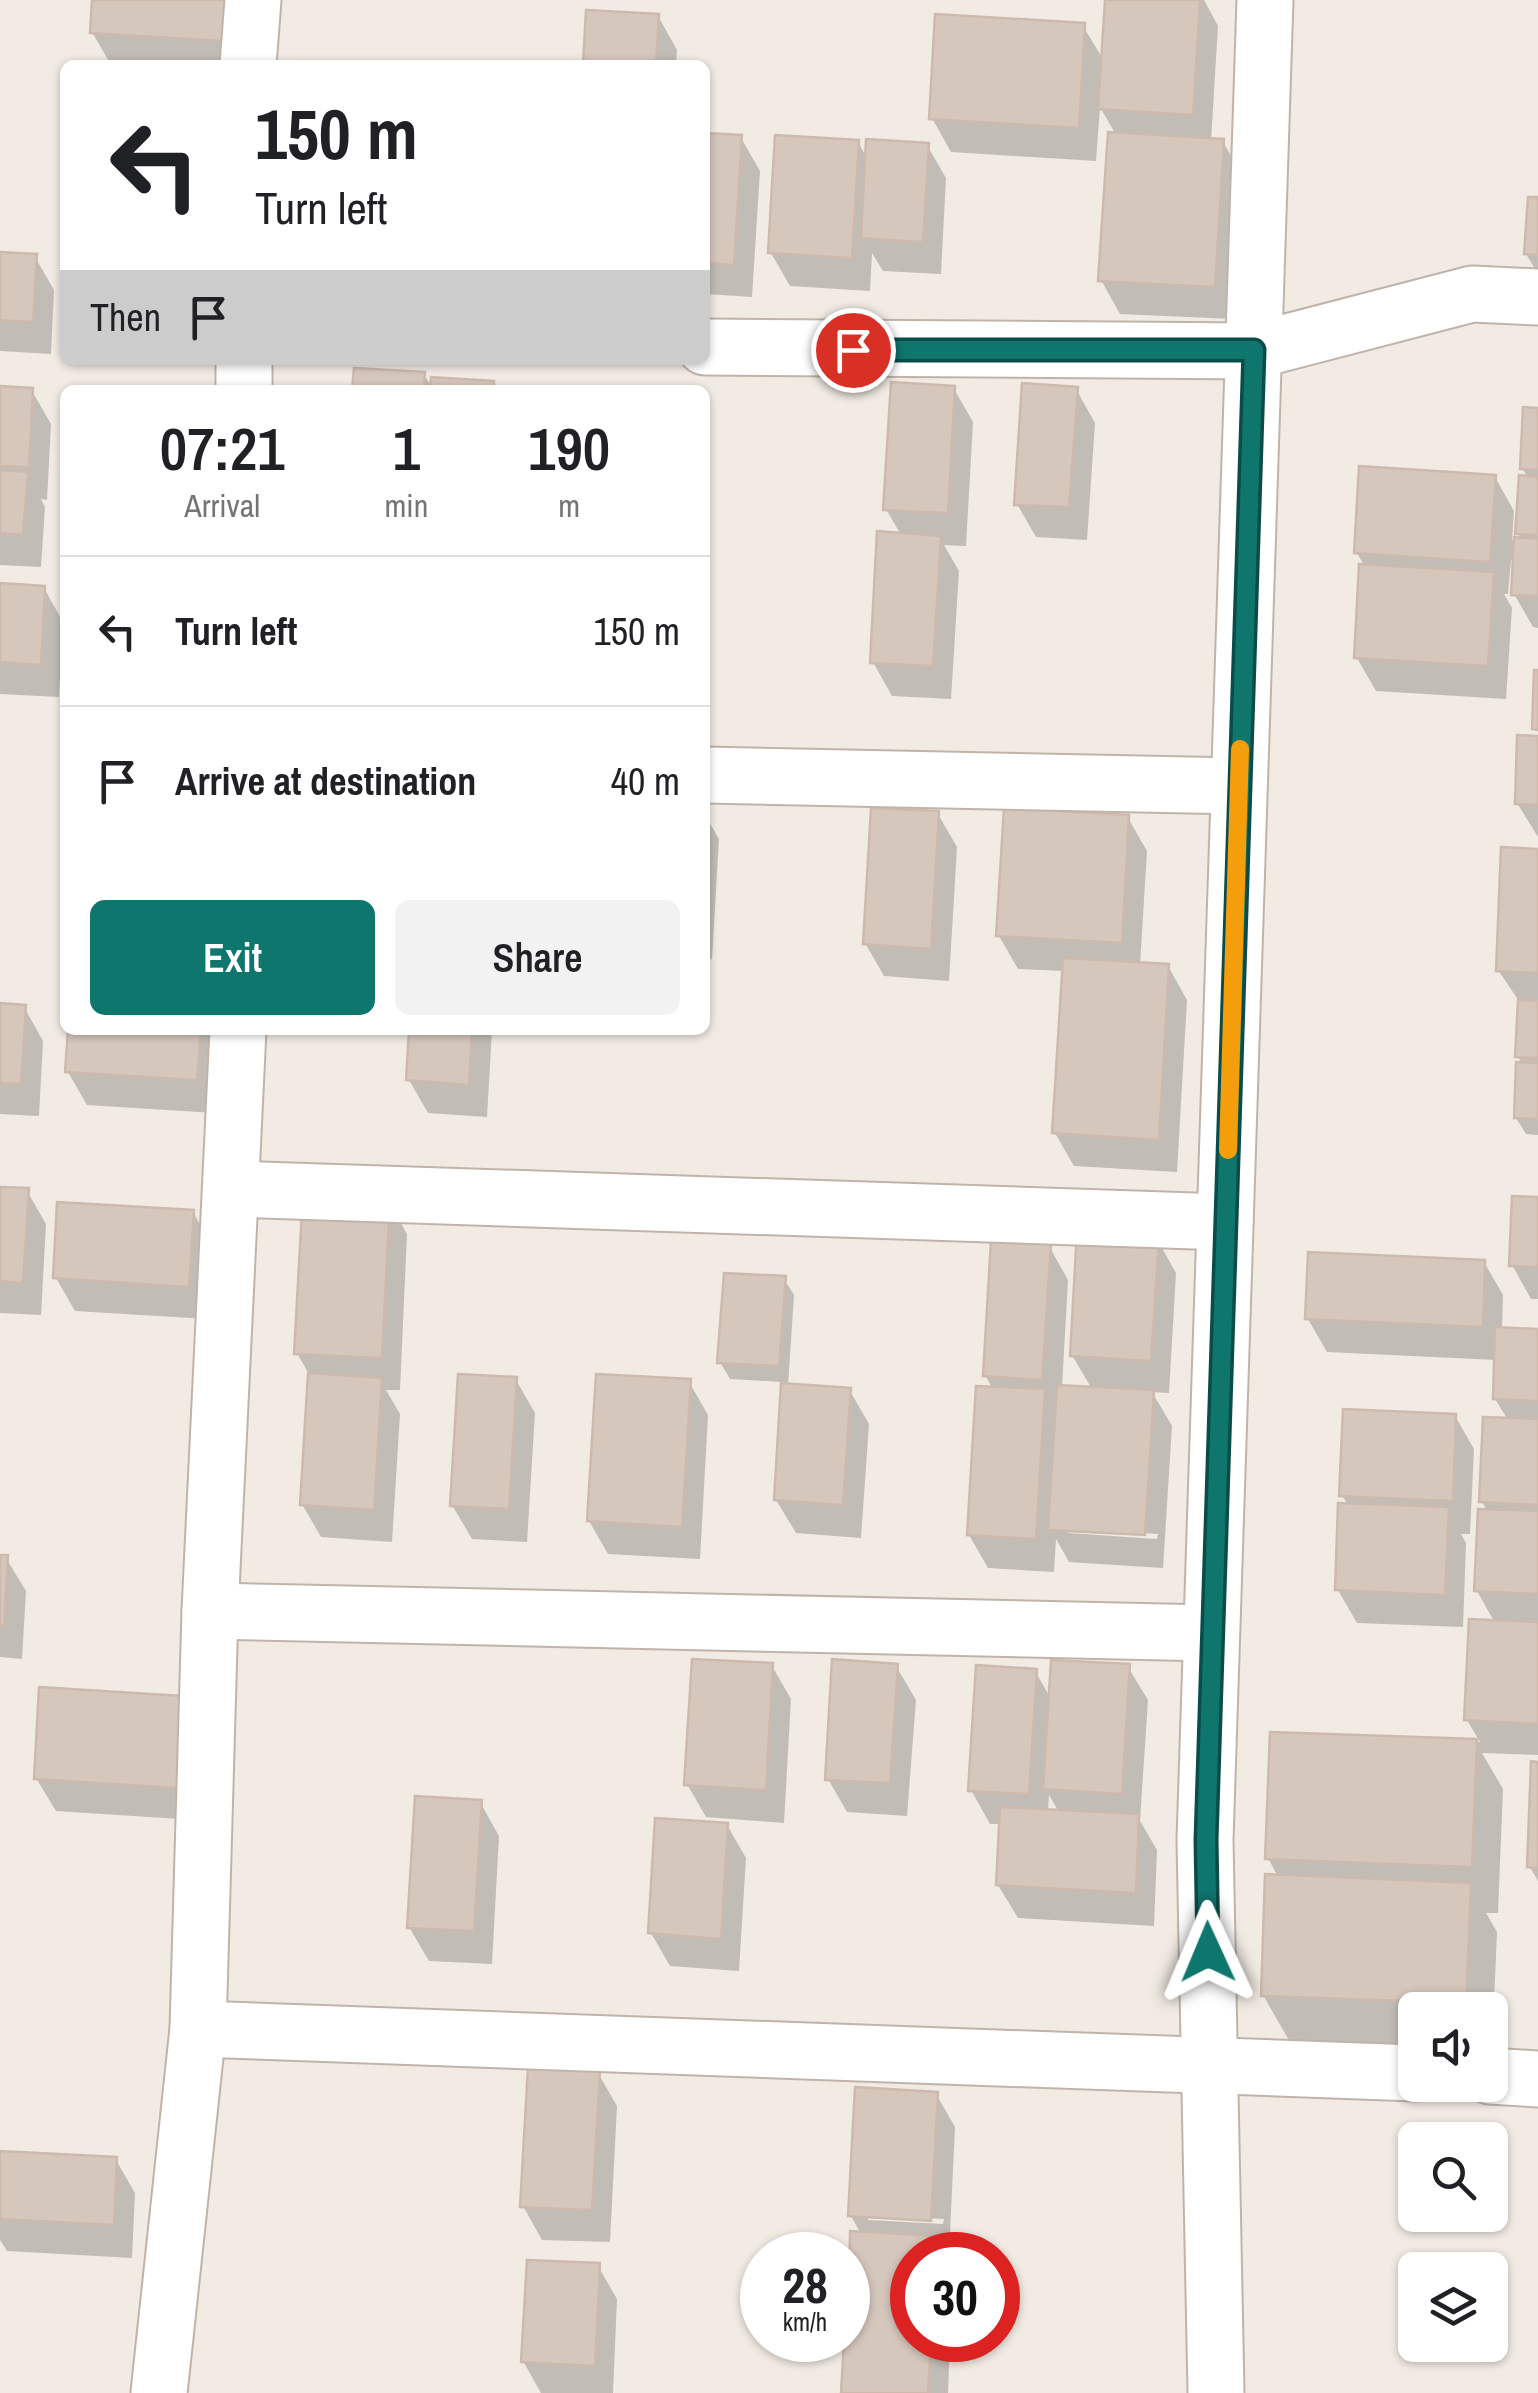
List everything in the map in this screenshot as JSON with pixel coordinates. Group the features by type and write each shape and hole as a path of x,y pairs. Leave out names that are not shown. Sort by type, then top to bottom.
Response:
{"street":[{"path":"248,60 253,0"},
{"path":"1216,2393 1206,1840 1264,0"},
{"path":"710,348 1254,350 1472,294 1538,297"},
{"path":"710,774 1239,786"},
{"path":"158,2393 198,2028 210,1611 234,1189 238,1035"},
{"path":"234,1189 1226,1222"},
{"path":"210,1611 1212,1633"},
{"path":"198,2028 1398,2072"},
{"path":"1508,2077 1538,2078"}],"building":[{"path":"92,0 226,0 224,41 90,33"},
{"path":"1105,0 1200,0 1193,115 1098,109"},
{"path":"586,10 659,14 656,60 583,60"},
{"path":"935,14 1085,23 1079,128 929,119"},
{"path":"1108,132 1224,139 1215,287 1098,281"},
{"path":"710,133 742,135 734,265 710,263"},
{"path":"775,135 859,140 852,258 768,253"},
{"path":"866,139 929,143 923,242 861,238"},
{"path":"1528,197 1538,197 1538,255 1524,254"},
{"path":"0,252 37,254 33,322 0,320"},
{"path":"354,368 425,372 424,385 352,385"},
{"path":"431,377 494,381 494,385 430,385"},
{"path":"891,382 955,386 948,513 883,510"},
{"path":"1022,383 1078,387 1069,507 1014,505"},
{"path":"0,386 33,388 29,467 0,466"},
{"path":"1523,407 1538,408 1538,470 1520,469"},
{"path":"1359,466 1496,475 1490,562 1354,553"},
{"path":"0,470 28,472 23,535 0,533"},
{"path":"1519,475 1538,477 1538,535 1515,534"},
{"path":"877,531 941,536 933,666 870,663"},
{"path":"1514,537 1538,539 1538,596 1511,595"},
{"path":"1359,564 1494,572 1488,666 1354,658"},
{"path":"0,583 45,586 41,665 0,662"},
{"path":"1534,670 1538,670 1538,730 1532,729"},
{"path":"1517,735 1538,736 1538,805 1515,804"},
{"path":"871,808 939,811 931,949 863,944"},
{"path":"1004,808 1129,815 1122,943 996,936"},
{"path":"1501,847 1538,849 1538,973 1496,971"},
{"path":"1063,958 1169,964 1159,1140 1052,1133"},
{"path":"1518,1000 1538,1001 1538,1058 1515,1057"},
{"path":"0,1003 26,1005 21,1084 0,1083"},
{"path":"68,1035 201,1035 197,1080 65,1072"},
{"path":"409,1035 472,1035 469,1085 406,1080"},
{"path":"1516,1062 1538,1063 1538,1119 1514,1118"},
{"path":"0,1187 29,1188 23,1283 0,1281"},
{"path":"303,1193 390,1198 382,1358 294,1354"},
{"path":"1512,1196 1538,1197 1538,1267 1509,1266"},
{"path":"57,1202 194,1210 189,1287 53,1278"},
{"path":"1077,1231 1159,1237 1151,1361 1070,1356"},
{"path":"991,1240 1051,1244 1042,1380 983,1376"},
{"path":"1308,1252 1485,1260 1483,1327 1305,1319"},
{"path":"724,1273 786,1276 779,1366 717,1363"},
{"path":"1495,1327 1538,1329 1538,1401 1493,1399"},
{"path":"308,1373 382,1378 374,1510 300,1505"},
{"path":"458,1374 517,1377 509,1509 450,1506"},
{"path":"596,1374 691,1379 682,1527 587,1521"},
{"path":"781,1383 851,1388 843,1505 774,1500"},
{"path":"1057,1385 1154,1390 1145,1535 1048,1530"},
{"path":"976,1386 1045,1389 1036,1539 967,1535"},
{"path":"1343,1409 1456,1414 1453,1501 1339,1496"},
{"path":"1483,1417 1538,1419 1538,1505 1479,1502"},
{"path":"1338,1503 1449,1507 1445,1595 1335,1590"},
{"path":"1478,1509 1538,1511 1538,1594 1474,1591"},
{"path":"0,1555 8,1555 4,1626 0,1626"},
{"path":"1469,1619 1538,1622 1538,1724 1464,1720"},
{"path":"692,1659 773,1663 766,1790 684,1785"},
{"path":"832,1659 898,1664 890,1783 825,1780"},
{"path":"1051,1660 1130,1664 1122,1794 1043,1789"},
{"path":"976,1665 1037,1669 1029,1794 968,1791"},
{"path":"39,1687 198,1697 193,1789 34,1779"},
{"path":"1270,1732 1477,1739 1472,1867 1265,1859"},
{"path":"1531,1761 1538,1762 1538,1868 1527,1867"},
{"path":"415,1796 482,1800 474,1931 407,1928"},
{"path":"1000,1807 1139,1814 1136,1893 996,1885"},
{"path":"655,1818 728,1823 721,1939 648,1933"},
{"path":"1265,1874 1471,1883 1466,1992 1398,1992 1398,2001 1261,1996"},
{"path":"528,2067 600,2070 592,2210 520,2207"},
{"path":"855,2087 938,2092 931,2221 848,2216"},
{"path":"0,2151 117,2157 114,2225 0,2219"},
{"path":"870,2232 890,2233 890,2362 930,2362 928,2393 841,2393 843,2362 870,2362"},
{"path":"527,2260 600,2263 595,2366 521,2362"}],"slow traffic":[{"path":"1228,1150 1240,749"}],"route":[{"path":"853,350 1254,350 1206,1840 1208,1952"}]}
